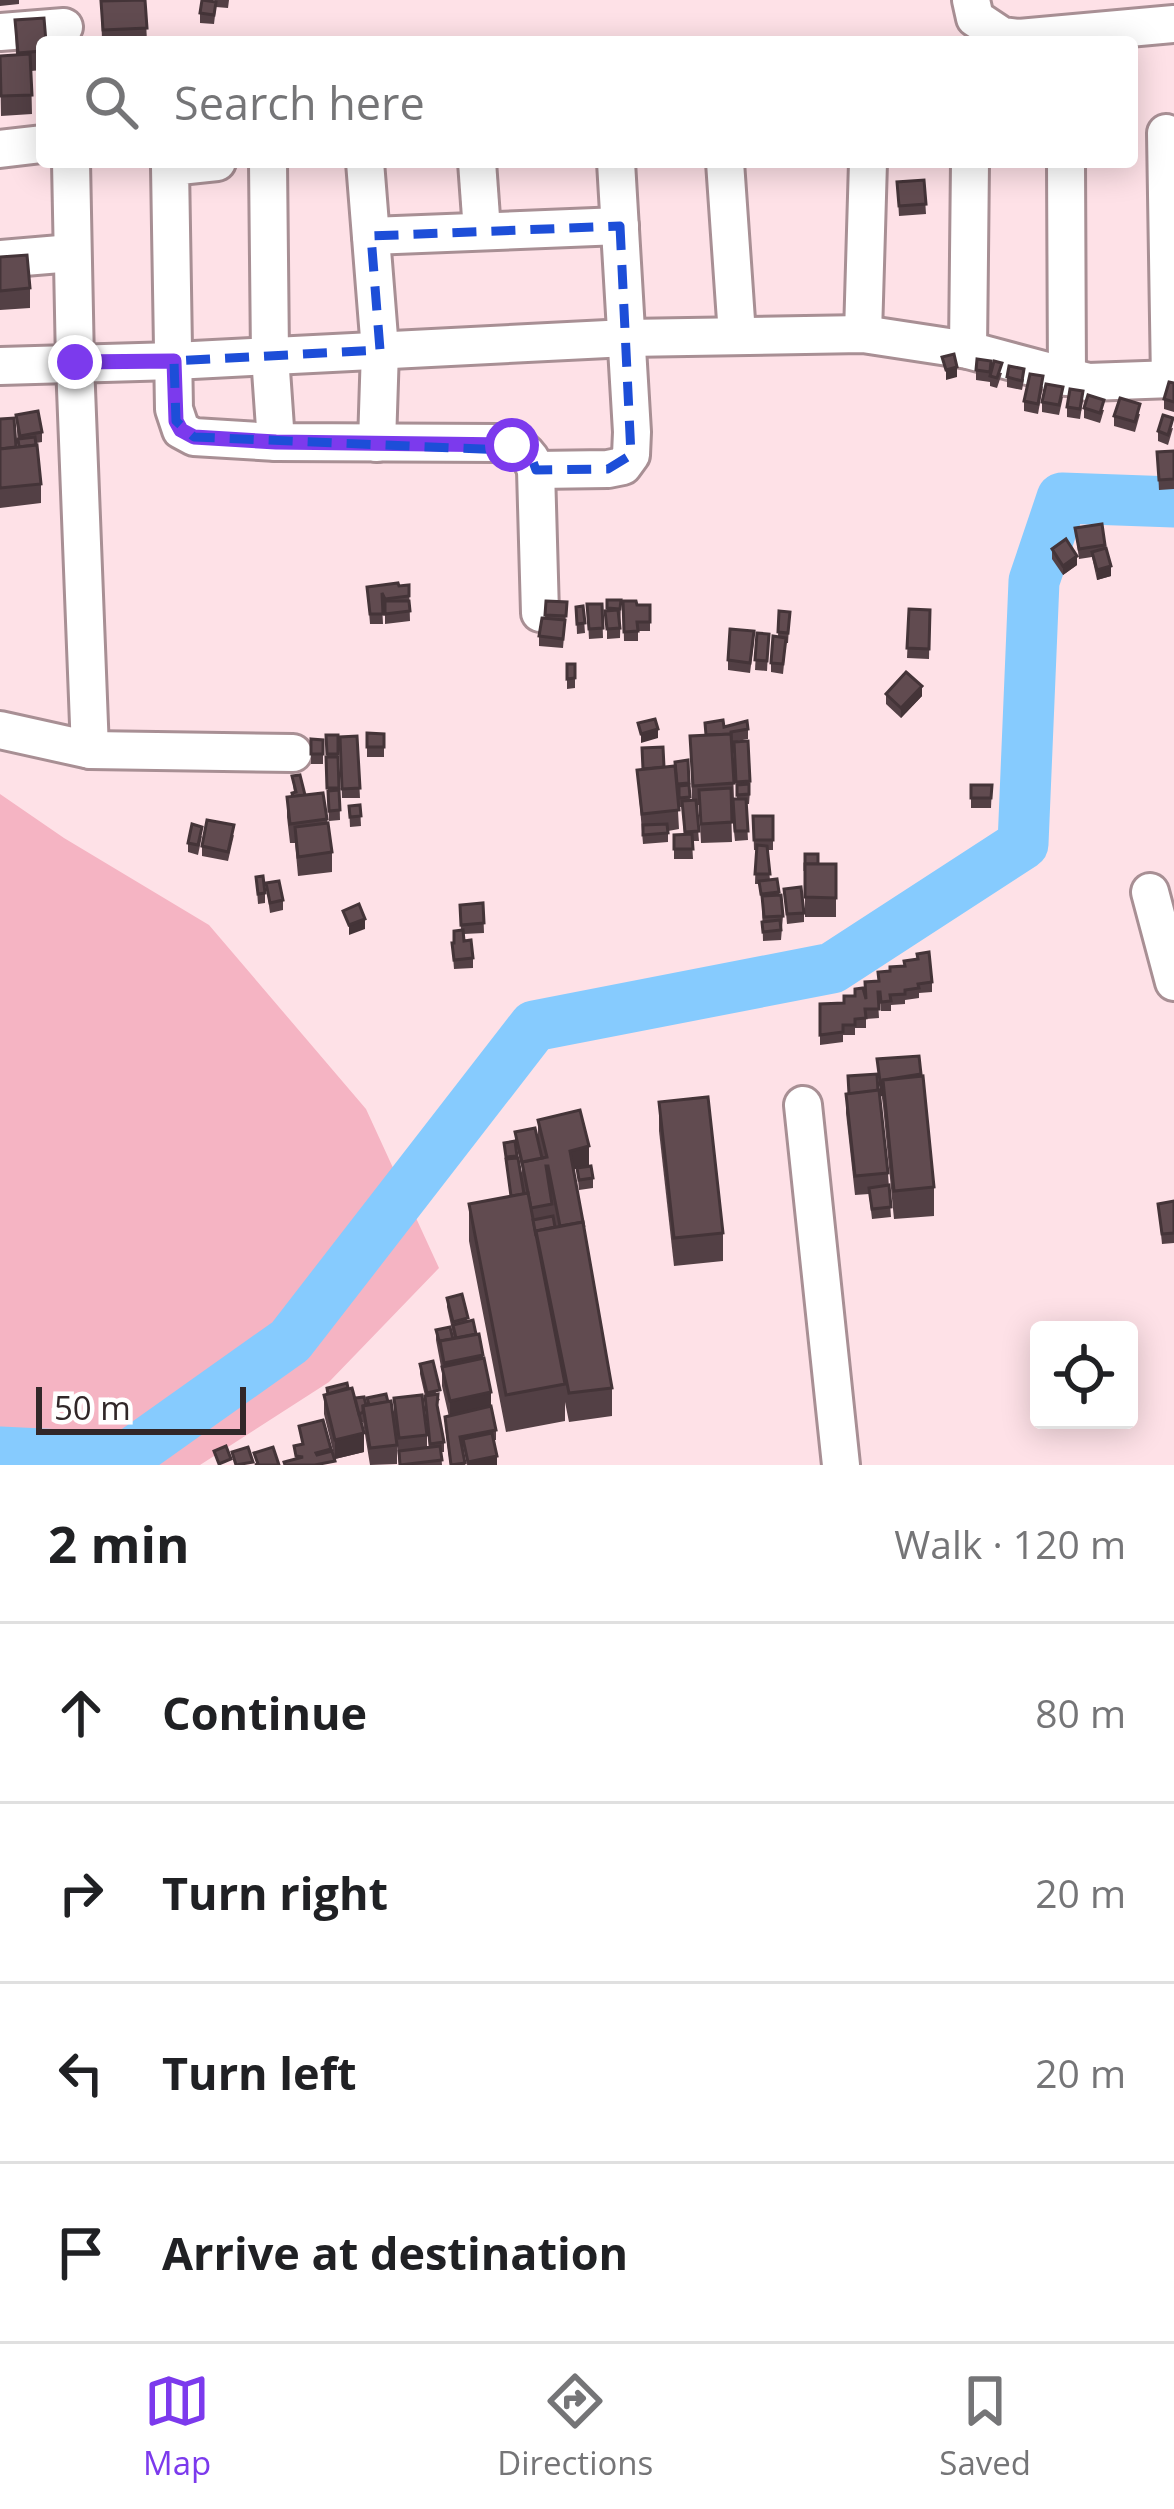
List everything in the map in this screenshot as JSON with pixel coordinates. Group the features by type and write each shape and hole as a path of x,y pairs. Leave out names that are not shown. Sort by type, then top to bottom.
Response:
{"street":[{"path":"971,0 975,18 1002,36"},
{"path":"0,32 64,23"},
{"path":"1041,36 1174,24"},
{"path":"0,366 627,338 863,334 968,350 1088,382 1172,379 1157,134"},
{"path":"0,148 36,145"},
{"path":"71,168 90,750"},
{"path":"170,168 174,409 181,430 194,437 276,442 512,445 530,454 536,470 540,614"},
{"path":"268,168 276,442"},
{"path":"365,168 380,350 377,443"},
{"path":"477,168 482,232"},
{"path":"536,470 608,470 622,466 631,454 616,168"},
{"path":"725,168 737,335"},
{"path":"863,334 868,168"},
{"path":"968,350 970,168"},
{"path":"1066,168 1067,377"},
{"path":"371,236 620,226"},
{"path":"0,259 72,253"},
{"path":"0,730 90,750 293,753"},
{"path":"1150,892 1174,982"},
{"path":"803,1105 841,1465"}],"highlighted area":[{"path":"620,226 631,455 608,469 536,470 529,451 194,437 176,421 174,361 380,350 371,236"}],"shaded area":[{"path":"0,794 209,925 366,1109 439,1268 329,1382 200,1465 0,1465"}],"building":[{"path":"145,0 147,28 103,30 101,1"},
{"path":"202,0 216,2 214,15 200,13"},
{"path":"44,18 46,36 36,36 36,52 18,53 15,20"},
{"path":"30,54 32,95 1,96 0,56"},
{"path":"924,180 926,204 899,206 897,182"},
{"path":"27,255 30,288 0,291 0,257"},
{"path":"954,354 957,367 946,370 942,357"},
{"path":"977,359 991,361 990,372 976,370"},
{"path":"994,361 1002,363 997,378 990,376"},
{"path":"1009,366 1024,369 1022,381 1007,377"},
{"path":"1030,374 1043,376 1038,404 1024,401"},
{"path":"1169,382 1174,383 1174,402 1164,399"},
{"path":"1046,384 1063,387 1059,405 1042,402"},
{"path":"1070,389 1083,391 1080,409 1067,407"},
{"path":"1088,395 1104,400 1100,413 1084,408"},
{"path":"1120,398 1140,404 1135,422 1114,416"},
{"path":"38,411 42,432 20,436 16,415"},
{"path":"1163,415 1173,418 1168,435 1158,431"},
{"path":"14,418 16,447 0,449 0,419"},
{"path":"35,437 36,445 19,447 18,439"},
{"path":"37,445 41,484 0,488 0,449"},
{"path":"1174,451 1174,479 1159,480 1157,452"},
{"path":"1102,524 1105,545 1079,549 1075,528"},
{"path":"1066,539 1077,556 1063,566 1052,549"},
{"path":"1106,548 1111,566 1097,570 1092,552"},
{"path":"409,585 409,596 385,599 382,593 383,614 370,614 367,587"},
{"path":"607,600 621,600 620,609 607,608"},
{"path":"385,601 409,601 410,611 385,614"},
{"path":"546,601 567,602 566,616 545,615"},
{"path":"623,601 650,605 650,622 637,622 638,631 624,632"},
{"path":"587,604 602,604 603,628 589,629"},
{"path":"583,606 585,623 577,624 576,607"},
{"path":"909,609 930,610 929,649 907,648"},
{"path":"618,610 620,628 607,629 605,611"},
{"path":"779,611 790,612 788,633 778,632"},
{"path":"542,618 565,620 563,639 539,636"},
{"path":"730,629 754,631 750,663 728,660"},
{"path":"757,633 769,634 767,661 755,660"},
{"path":"773,636 786,638 783,664 771,663"},
{"path":"567,664 575,664 575,678 567,679"},
{"path":"906,672 922,686 901,708 886,694"},
{"path":"655,719 658,729 641,734 638,723"},
{"path":"723,720 724,727 747,721 748,729 706,735 705,723"},
{"path":"367,733 384,734 384,747 367,747"},
{"path":"731,734 734,783 693,786 690,736"},
{"path":"326,735 338,735 338,754 327,754"},
{"path":"357,736 360,788 342,789 340,737"},
{"path":"311,739 323,740 323,754 311,754"},
{"path":"748,741 750,781 736,782 734,742"},
{"path":"663,747 664,767 643,769 642,748"},
{"path":"326,757 338,757 339,788 327,788"},
{"path":"688,760 689,783 677,784 675,762"},
{"path":"675,766 679,810 642,814 637,770"},
{"path":"300,775 305,795 293,797 292,776"},
{"path":"749,784 749,794 737,795 737,785"},
{"path":"689,785 690,797 679,798 679,786"},
{"path":"971,785 992,785 991,798 971,798"},
{"path":"731,788 732,822 701,824 699,790"},
{"path":"339,790 340,810 329,811 328,791"},
{"path":"323,793 327,819 290,824 287,797"},
{"path":"733,799 746,799 748,831 735,831"},
{"path":"696,800 699,831 685,832 682,801"},
{"path":"360,805 361,816 350,817 349,806"},
{"path":"753,816 773,816 773,840 754,840"},
{"path":"207,820 234,825 228,852 202,846"},
{"path":"328,823 332,852 298,857 295,827"},
{"path":"192,824 202,827 198,845 188,843"},
{"path":"667,824 668,833 643,835 643,825"},
{"path":"692,834 693,849 674,849 674,835"},
{"path":"757,845 767,846 770,874 755,874"},
{"path":"805,854 818,854 818,864 805,864"},
{"path":"805,864 836,864 836,898 805,897"},
{"path":"263,876 265,893 258,894 256,877"},
{"path":"777,879 779,892 761,894 759,881"},
{"path":"279,881 283,900 270,903 266,883"},
{"path":"801,887 804,913 787,914 784,889"},
{"path":"781,895 783,916 764,917 762,896"},
{"path":"483,903 484,923 461,925 460,905"},
{"path":"359,904 365,919 349,925 343,911"},
{"path":"780,920 781,930 763,932 762,922"},
{"path":"463,930 464,941 471,940 473,958 454,960 454,931"},
{"path":"929,952 932,982 890,995 891,1001 881,1002 878,992 879,1009 865,1009 866,1018 843,1025 843,1032 820,1035 820,1004 844,1003 844,996 855,996 855,989 863,988 866,999 865,982 879,981 878,972 905,966 904,961"},
{"path":"919,1056 921,1074 883,1080 882,1096 877,1059"},
{"path":"877,1074 878,1091 849,1094 848,1076"},
{"path":"923,1076 934,1187 894,1191 883,1080"},
{"path":"879,1090 888,1173 855,1176 846,1094"},
{"path":"708,1097 723,1233 674,1238 659,1102"},
{"path":"580,1110 589,1146 570,1151 584,1227 583,1222 560,1226 548,1166 552,1204 531,1208 522,1162 547,1157 538,1120"},
{"path":"535,1128 542,1158 522,1162 515,1132"},
{"path":"515,1141 517,1156 506,1157 504,1143"},
{"path":"518,1158 524,1194 511,1196 506,1159"},
{"path":"591,1166 593,1178 579,1180 577,1168"},
{"path":"889,1185 891,1207 872,1209 869,1188"},
{"path":"528,1193 565,1384 506,1395 469,1204"},
{"path":"1174,1201 1174,1233 1162,1234 1158,1204"},
{"path":"553,1216 555,1227 536,1231 536,1236 533,1220"},
{"path":"583,1222 612,1388 569,1393 536,1231"},
{"path":"462,1294 468,1318 453,1322 447,1298"},
{"path":"473,1320 476,1334 456,1338 453,1325"},
{"path":"450,1327 453,1339 440,1344 436,1330"},
{"path":"479,1334 483,1355 444,1363 440,1341"},
{"path":"484,1358 491,1392 450,1401 442,1367"},
{"path":"433,1361 440,1390 427,1393 420,1364"},
{"path":"347,1383 348,1388 328,1394 327,1388"},
{"path":"352,1388 364,1433 335,1440 324,1395"},
{"path":"386,1394 388,1402 369,1405 367,1398"},
{"path":"438,1394 444,1442 430,1444 425,1396"},
{"path":"422,1395 427,1435 399,1438 394,1398"},
{"path":"364,1397 366,1405 359,1414 355,1398"},
{"path":"391,1401 397,1445 370,1448 363,1406"},
{"path":"491,1406 496,1430 460,1437 465,1463 451,1465 445,1417"},
{"path":"323,1420 331,1449 316,1453 332,1451 335,1461 285,1465 303,1457 296,1456 294,1446 303,1444 299,1426"},
{"path":"492,1433 497,1456 468,1462 463,1439"},
{"path":"226,1446 231,1459 219,1464 214,1451"},
{"path":"440,1446 442,1460 400,1465 399,1451"},
{"path":"248,1447 253,1462 236,1465 232,1452"},
{"path":"273,1447 279,1465 255,1465 254,1453"}],"waterway":[{"path":"0,1452 125,1458 290,1341 534,1026 832,968 1023,844 1034,581 1062,498 1174,502"}],"route":[{"path":"75,362 174,361 176,421 194,437 512,445"}]}
